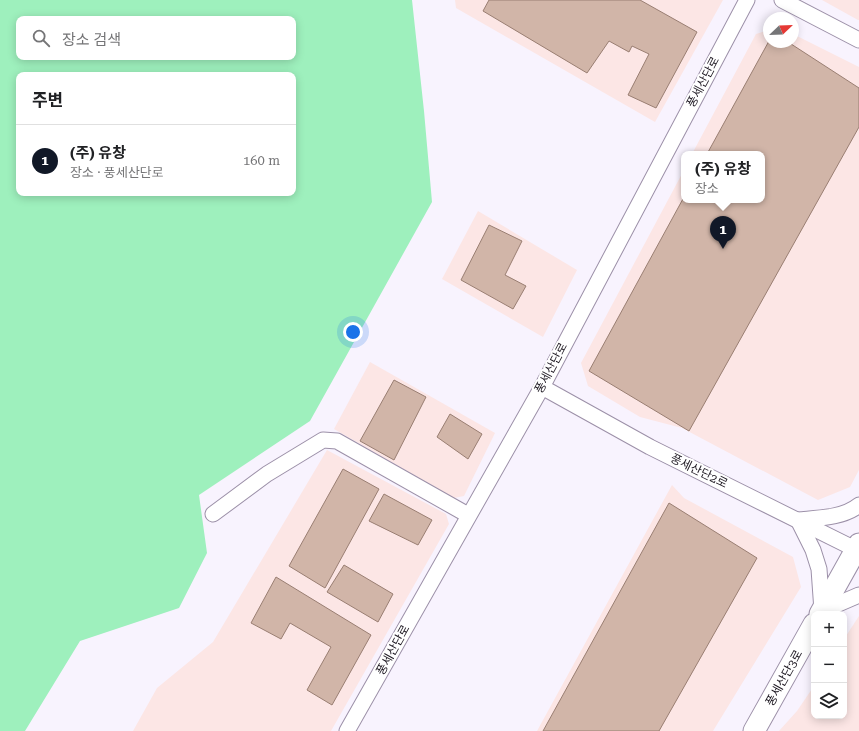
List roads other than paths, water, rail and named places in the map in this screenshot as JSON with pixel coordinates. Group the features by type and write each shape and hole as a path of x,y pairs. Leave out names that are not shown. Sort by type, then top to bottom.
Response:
{"street":[{"name":"풍세산단로","path":"347,731 468,515 542,387 747,0"},
{"path":"782,0 859,40"},
{"name":"풍세산단2로","path":"542,387 650,447 858,548"},
{"path":"213,514 267,474 323,440 337,441 468,515"},
{"path":"818,611 819,569 813,550 798,520 832,516 855,508 859,505"},
{"name":"풍세산단3로","path":"821,611 858,548"},
{"path":"828,611 859,595"},
{"name":"풍세산단3로","path":"754,731 811,629"}],"place":[{"name":"(주) 유창","path":"723,249"}]}
